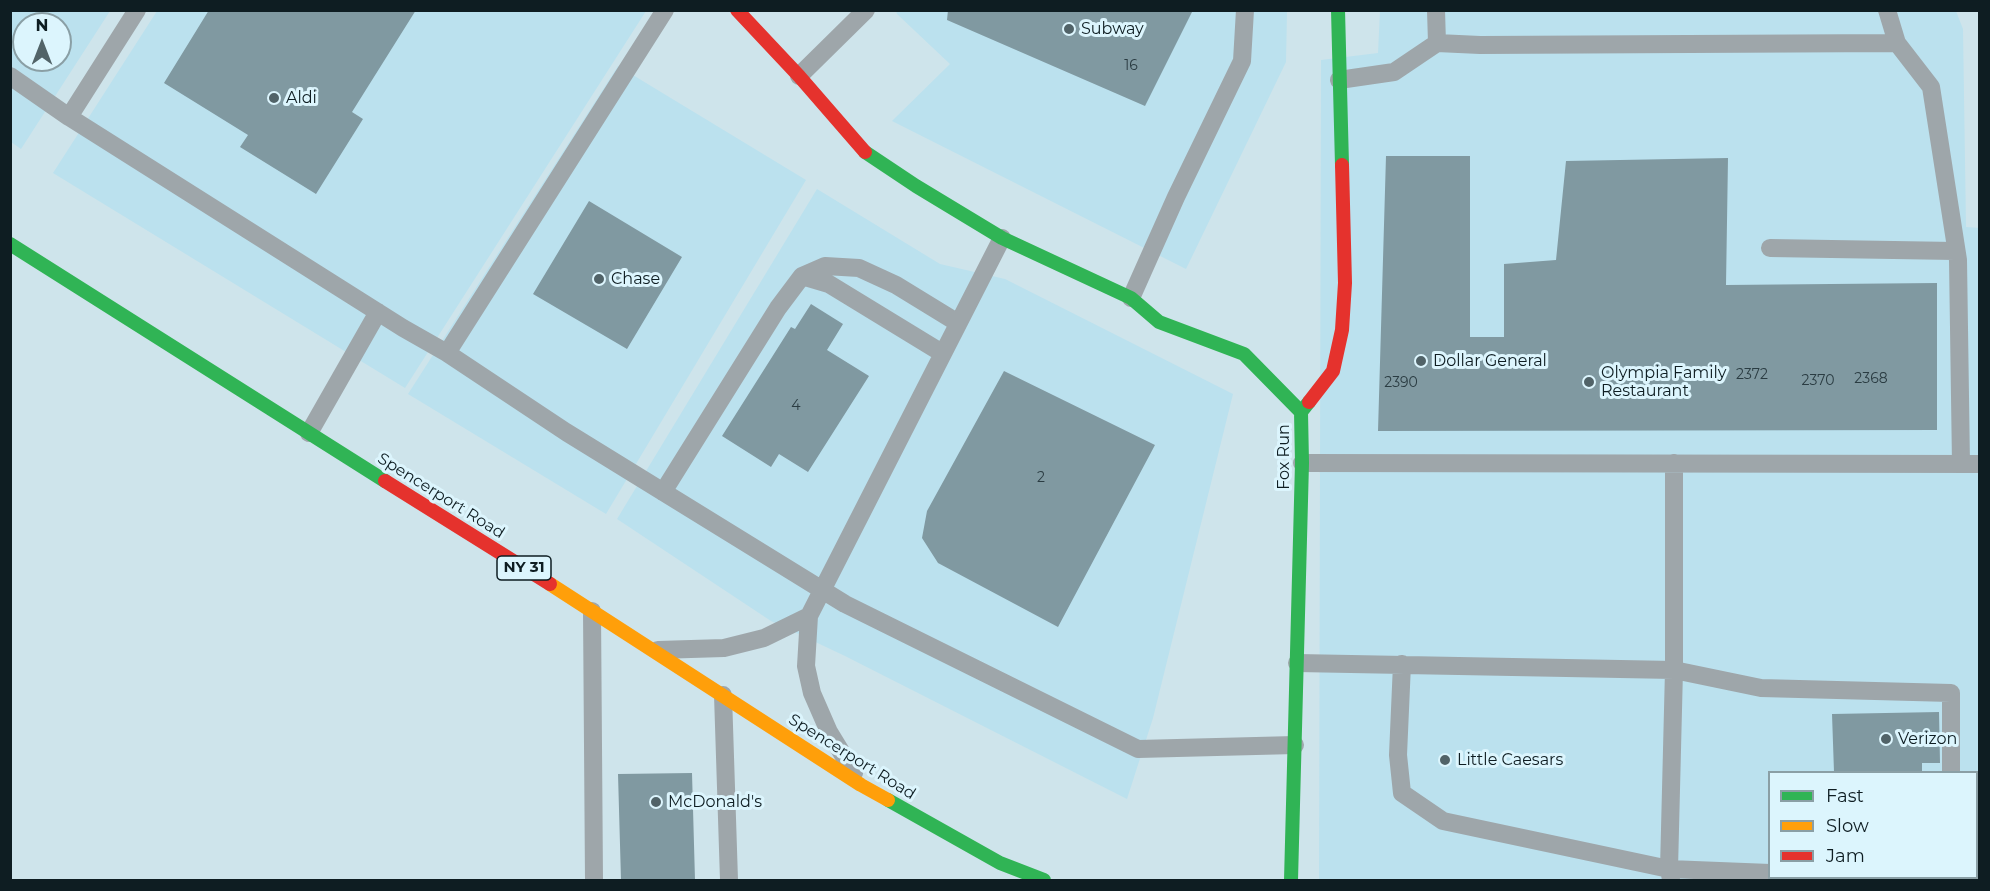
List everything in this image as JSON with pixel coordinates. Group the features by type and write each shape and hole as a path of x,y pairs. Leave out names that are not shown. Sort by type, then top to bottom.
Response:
{"street":[{"path":"737,10 799,76 862,150 1002,238 1131,298 1159,322 1244,354 1300,412"},
{"name":"Fox Run","path":"1291,880 1302,463 1300,412 1333,371 1342,330 1345,283 1338,10"},
{"name":"Spencerport Road","path":"10,244 723,694 861,785 1000,863 1044,880"}],"lane":[{"path":"69,117 137,10"},
{"path":"447,353 665,10"},
{"path":"799,76 866,10"},
{"path":"1131,298 1176,197 1242,61 1245,10"},
{"path":"1436,10 1437,43"},
{"path":"1302,463 1970,464 1958,260 1931,87 1897,43 1887,10"},
{"path":"1340,80 1395,72 1437,43 1480,45 1897,43"},
{"path":"10,76 69,117 447,353 566,432 845,604 1138,749 1295,745"},
{"path":"861,785 829,732 812,693 806,666 809,616 1002,238"},
{"path":"1770,248 1955,251"},
{"path":"663,492 778,308 802,276 825,266 859,268 896,285 958,323"},
{"path":"802,276 829,284 942,353"},
{"path":"309,433 378,312"},
{"path":"1669,877 1674,670 1674,463"},
{"path":"592,611 594,880"},
{"path":"654,651 723,648 764,638 809,616"},
{"path":"1297,663 1674,670 1761,688 1951,693 1951,771"},
{"path":"1402,664 1398,755 1402,794 1443,821 1669,877 1768,873"},
{"path":"723,694 729,880"},
{"path":"1916,879 1951,879"}],"shaded area":[{"path":"10,11 110,11 72,70 72,12 12,12 12,72 71,72 21,149 11,142"},
{"path":"157,11 646,11 405,388 53,173"},
{"path":"896,11 1287,11 1286,62 1186,269 892,121 950,64"},
{"path":"1380,11 1956,11 1963,29 1966,227 1980,228 1979,880 1319,880 1321,60 1378,53"},
{"path":"618,66 806,180 606,514 408,394"},
{"path":"817,189 940,264 1005,279 1233,394 1153,718 1127,799 771,621 617,519"}],"building":[{"name":"Aldi","path":"209,10 416,10 352,112 363,119 316,194 240,147 248,135 164,83"},
{"path":"948,10 1193,10 1145,106 947,20"},
{"path":"1386,156 1470,156 1470,337 1504,337 1504,264 1556,260 1566,161 1728,158 1726,285 1937,283 1937,430 1378,431"},
{"path":"589,201 682,257 627,349 533,294"},
{"path":"811,304 843,324 827,350 869,376 808,472 779,454 771,467 722,436 791,327 795,329"},
{"path":"1004,371 1155,445 1058,627 938,563 922,538 927,511"},
{"name":"Verizon","path":"1939,712 1940,763 1922,763 1922,771 1834,771 1832,714"},
{"name":"McDonald's","path":"692,773 695,880 621,880 618,774"}],"traffic: fast":[{"path":"1338,10 1342,165"},
{"path":"865,152 1002,238 1131,298 1159,322 1244,354 1301,412"},
{"path":"10,244 385,481"},
{"path":"1291,880 1302,463 1301,412 1309,402"},
{"path":"888,800 1000,863 1044,880"}],"traffic: slow":[{"path":"550,584 861,785 888,800"}],"traffic: jam":[{"path":"737,10 799,76 865,152"},
{"path":"1309,402 1333,371 1342,330 1345,283 1342,165"},
{"path":"385,481 550,584"}],"place":[{"name":"Subway","path":"1069,29"},
{"name":"Aldi","path":"274,98"},
{"name":"Chase","path":"599,279"},
{"name":"Dollar General","path":"1421,361"},
{"name":"Olympia Family Restaurant","path":"1589,382"},
{"name":"Verizon","path":"1886,739"},
{"name":"Little Caesars","path":"1445,760"},
{"name":"McDonald's","path":"656,802"}]}
